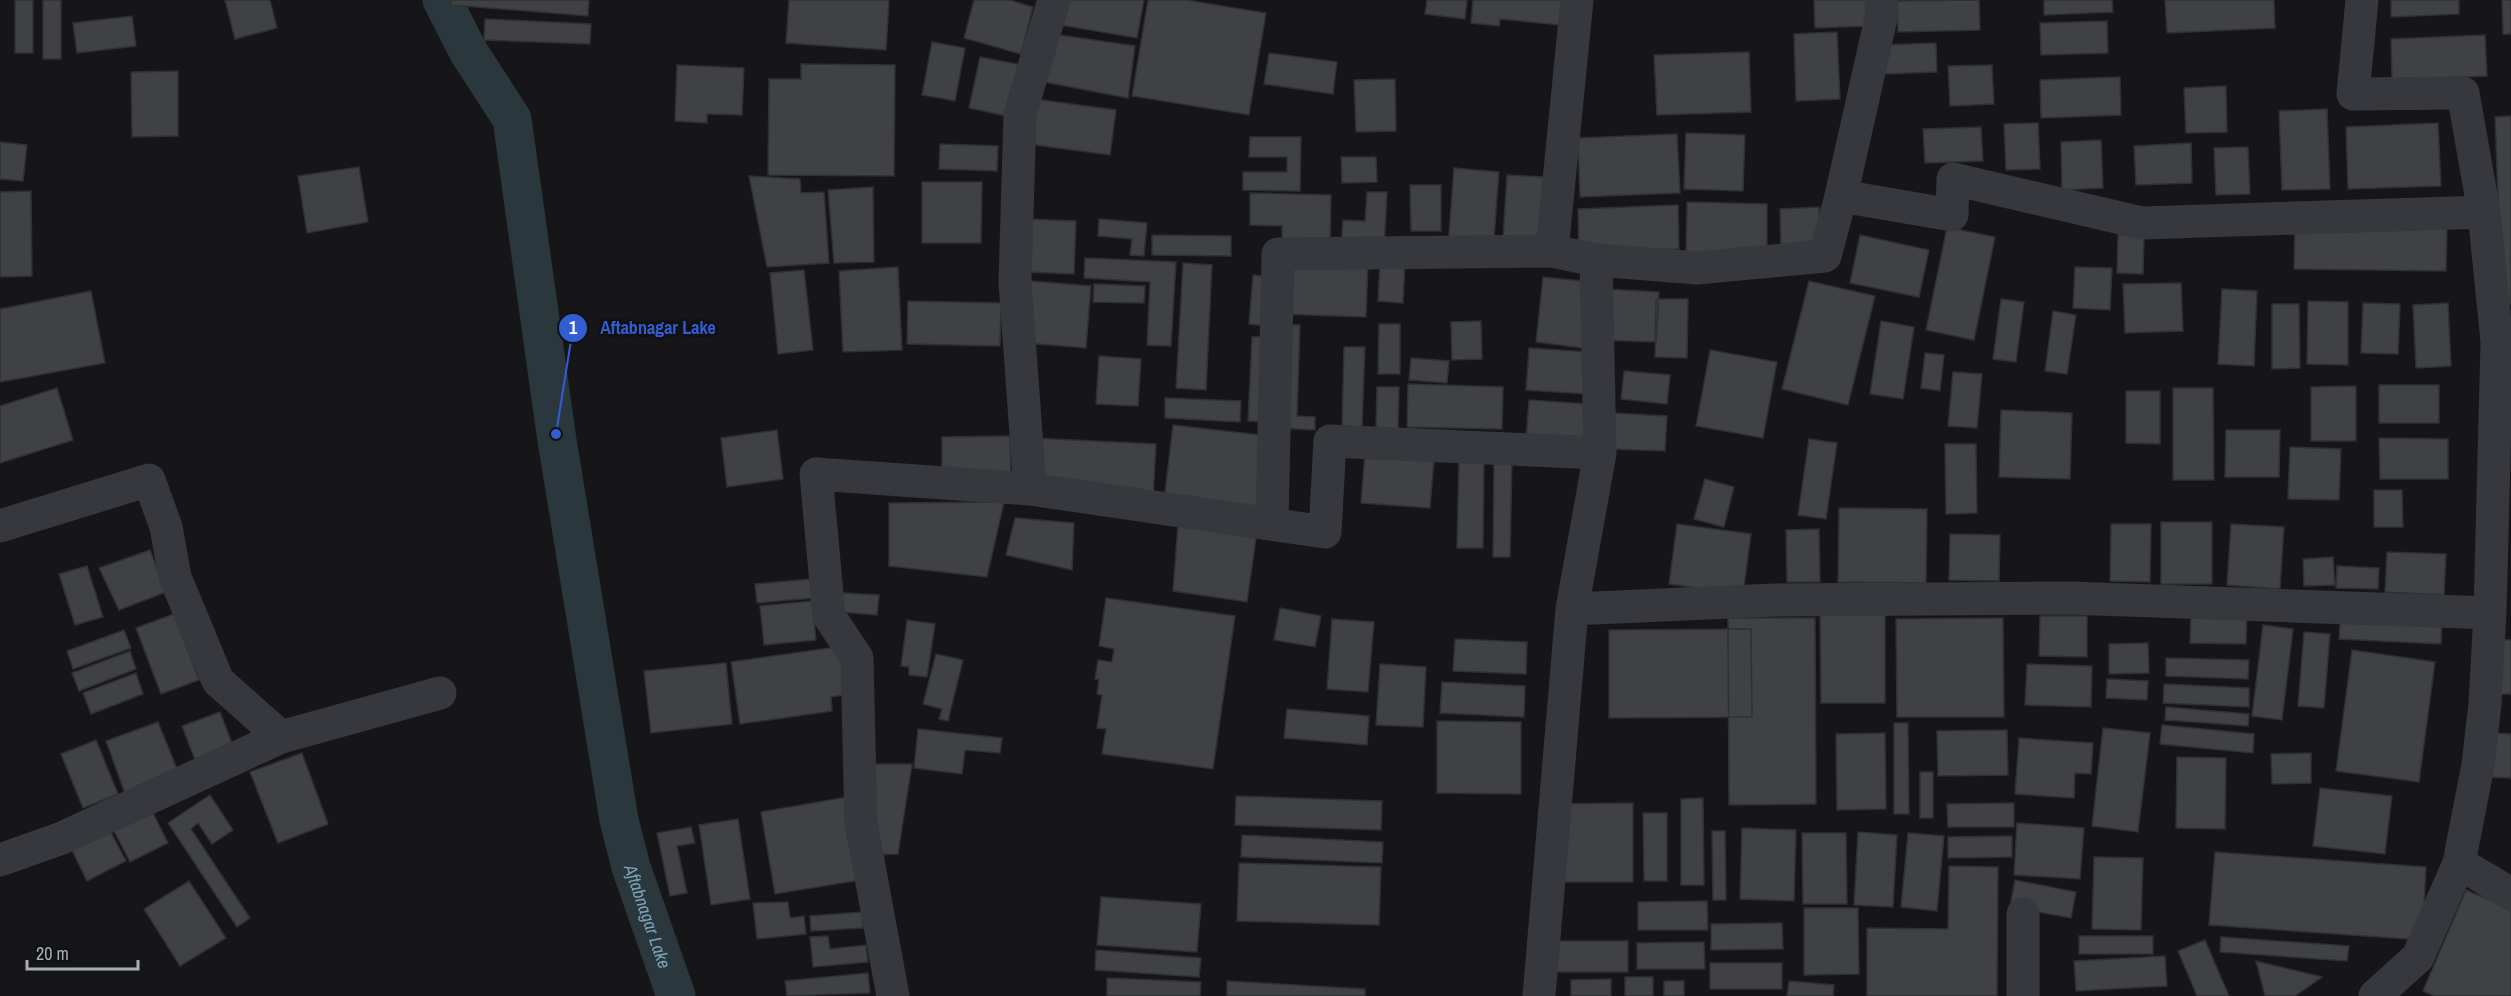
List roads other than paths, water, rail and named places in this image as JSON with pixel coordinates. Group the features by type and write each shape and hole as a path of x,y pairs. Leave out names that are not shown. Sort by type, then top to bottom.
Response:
{"street":[{"path":"1030,489 1015,282 1020,114 1054,0"},
{"path":"1552,251 1577,0"},
{"path":"1272,524 1278,254 1552,251 1596,260 1697,268 1825,256 1841,196 1882,14 1881,0"},
{"path":"2362,0 2353,94 2463,93 2504,340 2490,613 2498,704 2478,765 2459,862 2418,957 2375,996"},
{"path":"1841,196 1952,215 1953,179 2142,223 2484,212"},
{"path":"1539,996 1572,609 1600,453 1596,260"},
{"path":"893,996 861,823 857,658 829,616 816,474 1030,489 1325,532 1330,441 1600,453"},
{"path":"0,526 149,480 166,527 175,577 218,681 281,738"},
{"path":"1572,609 1775,600 2069,598 2490,613"},
{"path":"0,860 62,838 281,738 440,693"},
{"path":"2459,862 2511,894"},
{"path":"2023,914 2023,996"}],"waterway":[{"name":"Aftabnagar Lake","path":"442,0 468,51 512,119 556,434 619,820 631,867 676,996"}],"place":[{"name":"Aftabnagar Lake","path":"556,434"}]}
